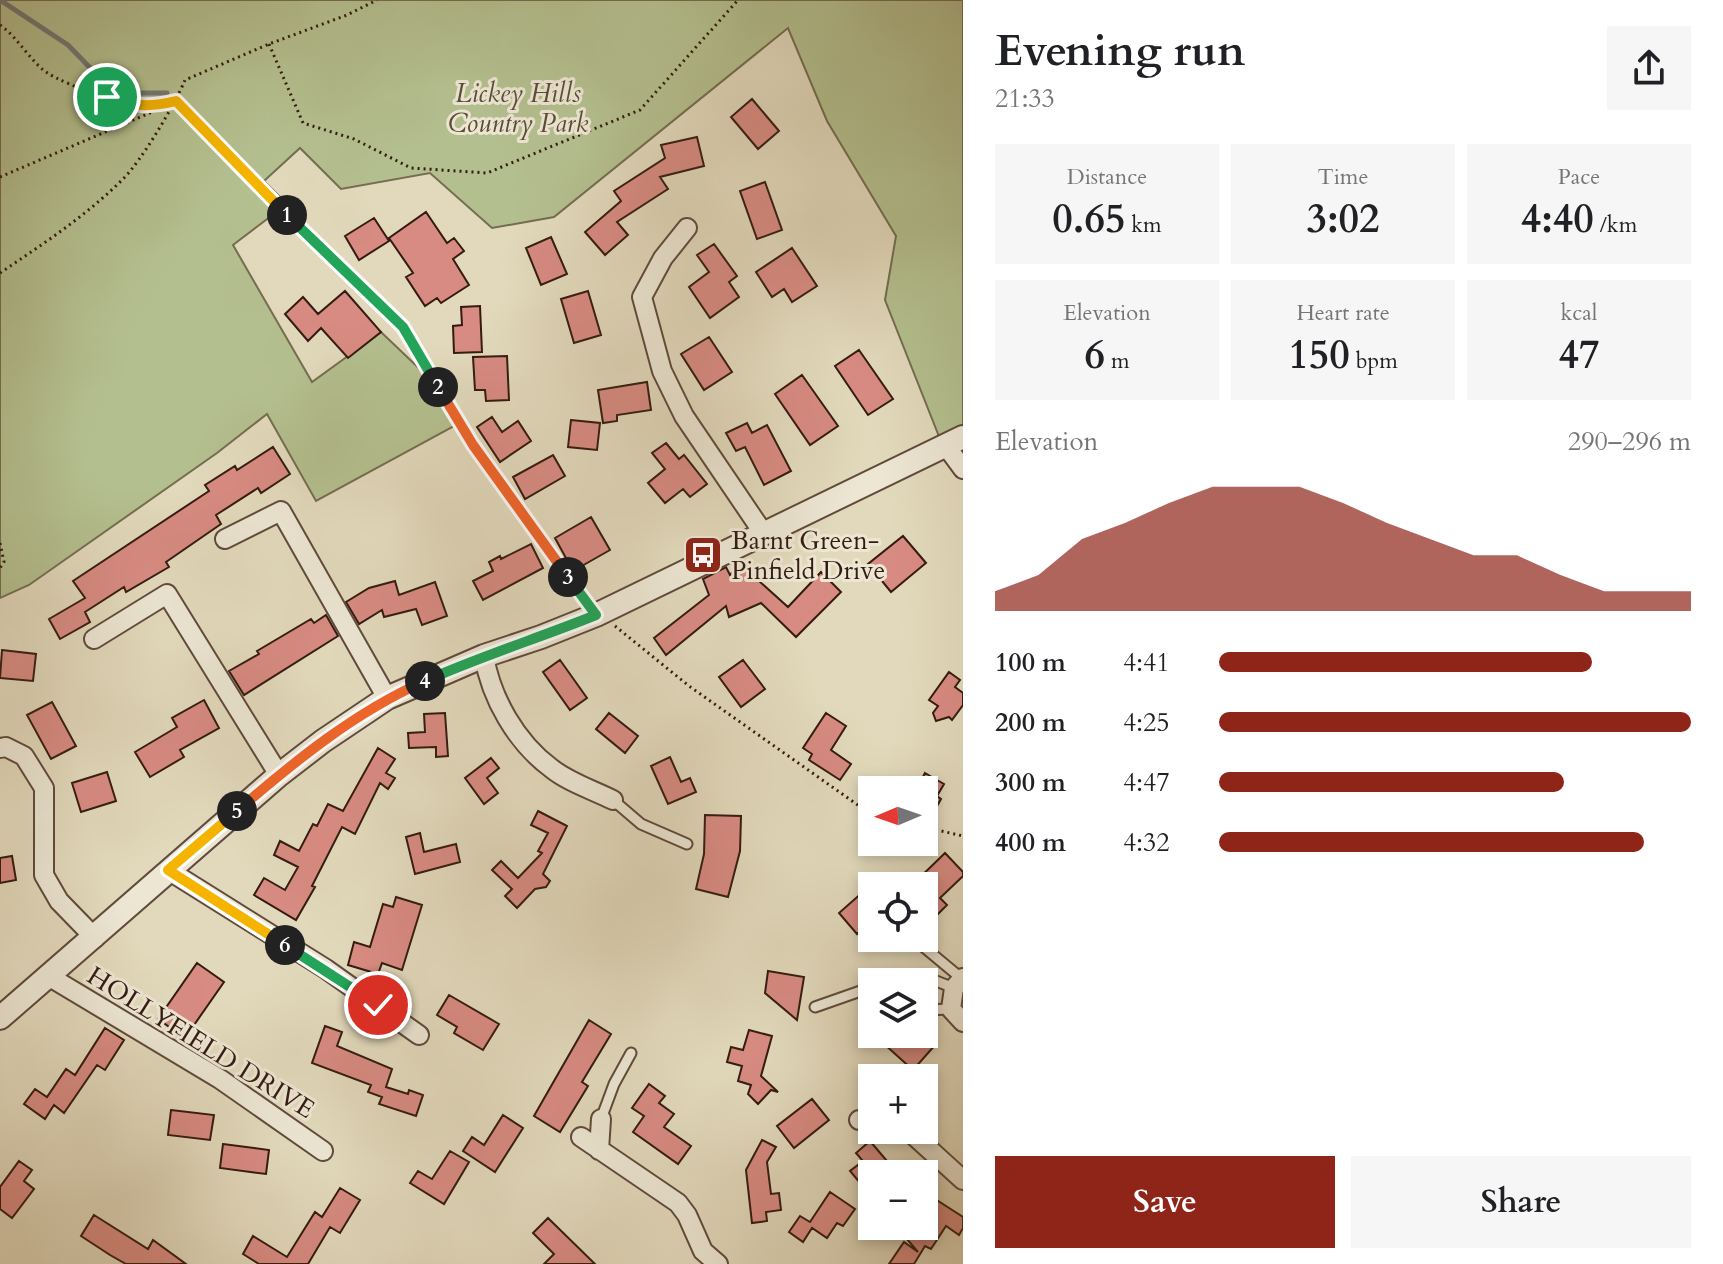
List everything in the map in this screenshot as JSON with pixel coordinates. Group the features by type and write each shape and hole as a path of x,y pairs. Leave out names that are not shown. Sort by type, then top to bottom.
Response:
{"street":[{"path":"687,228 666,240 663,258 642,297 662,371 684,416 764,534"},
{"path":"0,1018 279,775 387,698 484,656 598,614 954,441 963,469"},
{"path":"225,539 281,511 387,698"},
{"path":"94,639 167,594 279,775"},
{"path":"484,656 487,675 504,714 533,751 552,770 613,800"},
{"path":"0,748 6,747 24,756 44,788 44,875 59,901 95,938"},
{"path":"168,870 326,969 419,1035"},
{"name":"HOLLYFIELD DRIVE","path":"50,977 220,1079 323,1151"},
{"path":"957,1016 959,981"},
{"path":"599,1150 601,1119"},
{"path":"581,1137 678,1203 687,1215 703,1251 718,1264"},
{"path":"923,1144 963,1180"}],"lane":[{"path":"613,800 641,824 687,844"},
{"path":"928,952 959,981"},
{"path":"938,980 959,981"},
{"path":"815,1007 858,992"},
{"path":"601,1119 614,1084 631,1053"}],"path":[{"path":"0,273 70,226 125,177 176,101 185,80 377,0"},
{"path":"269,44 303,123 354,139 411,168 487,173 640,110 738,0"},
{"path":"0,25 48,74 137,106 152,107 176,101"},
{"path":"0,177 176,101"},
{"path":"176,101 403,327 473,445 598,614 689,686 858,805"},
{"path":"0,543 4,562 0,568"},
{"path":"938,830 963,836"}],"green space":[{"name":"Lickey Hills Country Park","path":"0,0 963,0 963,428 940,439 885,300 896,236 827,121 788,28 554,217 492,228 430,173 341,189 300,148 264,181 287,204 233,245 312,382 381,332 426,375 458,424 316,501 267,414 217,453 29,585 0,598"}],"building":[{"path":"752,99 779,131 758,149 731,117"},
{"path":"697,137 704,166 660,177 668,189 617,222 628,235 605,255 585,232 621,201 614,191 665,158 661,145"},
{"path":"765,182 782,230 757,239 740,191"},
{"path":"426,212 447,243 454,238 464,251 453,259 469,285 441,303 437,298 425,306 406,277 413,273 389,238"},
{"path":"374,218 389,241 359,260 345,236"},
{"path":"551,237 567,274 541,285 526,248"},
{"path":"714,244 737,276 729,282 739,297 710,318 689,287 709,272 697,255"},
{"path":"792,248 817,286 792,302 784,289 772,297 756,272"},
{"path":"345,291 381,332 348,358 321,328 308,341 285,314 303,297 318,314"},
{"path":"588,291 601,335 574,343 561,299"},
{"path":"480,306 482,352 454,353 453,326 462,325 461,307"},
{"path":"709,337 732,372 704,390 681,354"},
{"path":"859,350 893,399 868,415 835,366"},
{"path":"507,356 509,400 486,401 485,390 475,390 473,357"},
{"path":"802,375 838,426 810,445 775,394"},
{"path":"647,382 651,410 617,415 617,421 603,423 598,390"},
{"path":"492,417 502,432 518,421 531,441 500,462 477,427"},
{"path":"571,420 600,423 597,450 568,447"},
{"path":"747,423 752,433 767,425 791,471 764,485 745,447 736,451 726,433"},
{"path":"666,443 679,459 684,455 707,484 690,497 683,489 665,503 648,483 665,469 652,453"},
{"path":"273,447 290,474 261,493 258,488 216,515 221,524 166,562 169,567 126,592 124,587 85,612 90,622 60,639 49,619 85,598 73,581 209,491 205,485 235,466 237,470"},
{"path":"553,455 565,476 525,499 513,477"},
{"path":"591,517 610,550 573,571 555,538"},
{"path":"903,536 926,563 891,592 868,564"},
{"path":"531,544 543,568 483,600 473,581 493,571 489,562"},
{"path":"740,564 788,607 821,572 841,592 796,637 761,603 729,617 726,606 666,655 654,638 709,595 703,579 726,567 730,575"},
{"path":"395,581 399,595 435,582 447,616 422,625 416,609 384,617 382,610 359,624 346,602 369,588"},
{"path":"326,615 338,636 244,695 229,671 311,619 314,623"},
{"path":"2,650 36,654 33,681 0,678"},
{"path":"560,660 587,698 570,710 543,672"},
{"path":"743,660 765,689 741,707 719,677"},
{"path":"949,672 960,680 955,687 963,693 963,705 952,720 949,717 936,721 933,713 938,706 929,700"},
{"path":"204,700 219,728 180,750 184,757 150,777 135,752 177,727 172,718"},
{"path":"52,702 76,746 51,759 27,715"},
{"path":"445,713 448,756 436,757 436,747 409,748 408,733 425,732 424,714"},
{"path":"609,713 638,736 625,753 596,729"},
{"path":"826,713 846,726 831,750 851,764 840,780 809,760 812,754 803,748"},
{"path":"378,748 395,759 386,773 395,778 388,789 380,783 355,834 342,827 296,920 254,895 264,878 285,890 298,867 274,855 280,841 299,851 328,804 343,811"},
{"path":"670,757 681,782 690,778 696,792 668,804 651,766"},
{"path":"491,758 499,768 487,778 498,793 484,804 465,778"},
{"path":"107,772 116,801 81,812 72,783"},
{"path":"938,781 944,784 938,794"},
{"path":"538,811 567,826 543,874 550,881 546,887 535,889 517,908 505,896 512,889 492,870 501,861 518,878 542,853 538,851 548,833 531,825"},
{"path":"705,815 741,816 740,851 728,897 696,889 704,854"},
{"path":"420,833 424,852 456,844 460,862 415,874 406,837"},
{"path":"945,853 963,872 963,876 940,898 947,905 938,914 938,872 925,872"},
{"path":"12,856 16,880 0,883 0,858"},
{"path":"858,896 858,933 857,934 839,913"},
{"path":"396,897 422,905 402,970 382,963 378,974 348,965 354,942 370,947 383,904 393,907"},
{"path":"197,963 224,982 185,1038 158,1019"},
{"path":"768,971 804,977 797,1020 765,993"},
{"path":"449,995 499,1024 483,1050 454,1033 457,1027 437,1015"},
{"path":"589,1020 611,1034 582,1082 588,1086 560,1132 534,1116"},
{"path":"325,1026 342,1032 337,1046 392,1069 386,1087 423,1095 416,1116 379,1104 382,1097 368,1092 371,1085 312,1063"},
{"path":"105,1028 124,1040 105,1070 97,1065 64,1113 54,1105 45,1119 24,1104 35,1089 47,1097 66,1069 75,1075"},
{"path":"749,1030 772,1036 761,1076 778,1092 771,1090 758,1104 748,1094 751,1085 738,1081 742,1066 727,1062 731,1047 743,1050"},
{"path":"889,1048 932,1048 918,1064 906,1064"},
{"path":"649,1084 665,1096 659,1103 674,1114 664,1127 691,1146 678,1164 633,1132 644,1116 632,1108"},
{"path":"812,1099 829,1120 794,1148 777,1126"},
{"path":"171,1110 214,1115 210,1140 168,1135"},
{"path":"503,1115 523,1128 495,1172 463,1151 472,1137 484,1145"},
{"path":"762,1140 776,1147 767,1162 771,1194 779,1193 781,1210 766,1212 767,1221 752,1223 746,1170"},
{"path":"223,1144 269,1150 266,1174 220,1168"},
{"path":"866,1144 873,1144 886,1160 862,1160 856,1153"},
{"path":"450,1151 469,1162 444,1204 410,1183 418,1171 432,1179"},
{"path":"19,1161 32,1170 24,1181 34,1189 12,1218 0,1209 0,1187"},
{"path":"858,1165 858,1180 850,1171"},
{"path":"340,1188 360,1200 340,1233 330,1227 308,1264 259,1264 243,1254 253,1236 287,1257 315,1212 322,1217"},
{"path":"830,1192 855,1209 843,1226 837,1223 827,1238 812,1228 803,1242 789,1232 800,1216 810,1222"},
{"path":"938,1201 963,1217 959,1235 946,1226 938,1238"},
{"path":"94,1215 148,1249 153,1240 186,1264 126,1264 81,1236"},
{"path":"548,1218 595,1264 544,1264 554,1254 533,1233"},
{"path":"908,1240 937,1240 931,1249 925,1246 914,1264 889,1264 904,1242 918,1252"}],"waterway":[{"path":"0,0 68,45 99,77 115,86 140,93 167,93"}],"place":[{"name":"Barnt Green- Pinfield Drive","path":"703,555"}],"route":[{"path":"107,97 152,107 176,101 280,209 403,327 473,445 596,615 484,656 387,698 279,775 168,870 378,1005"}]}
